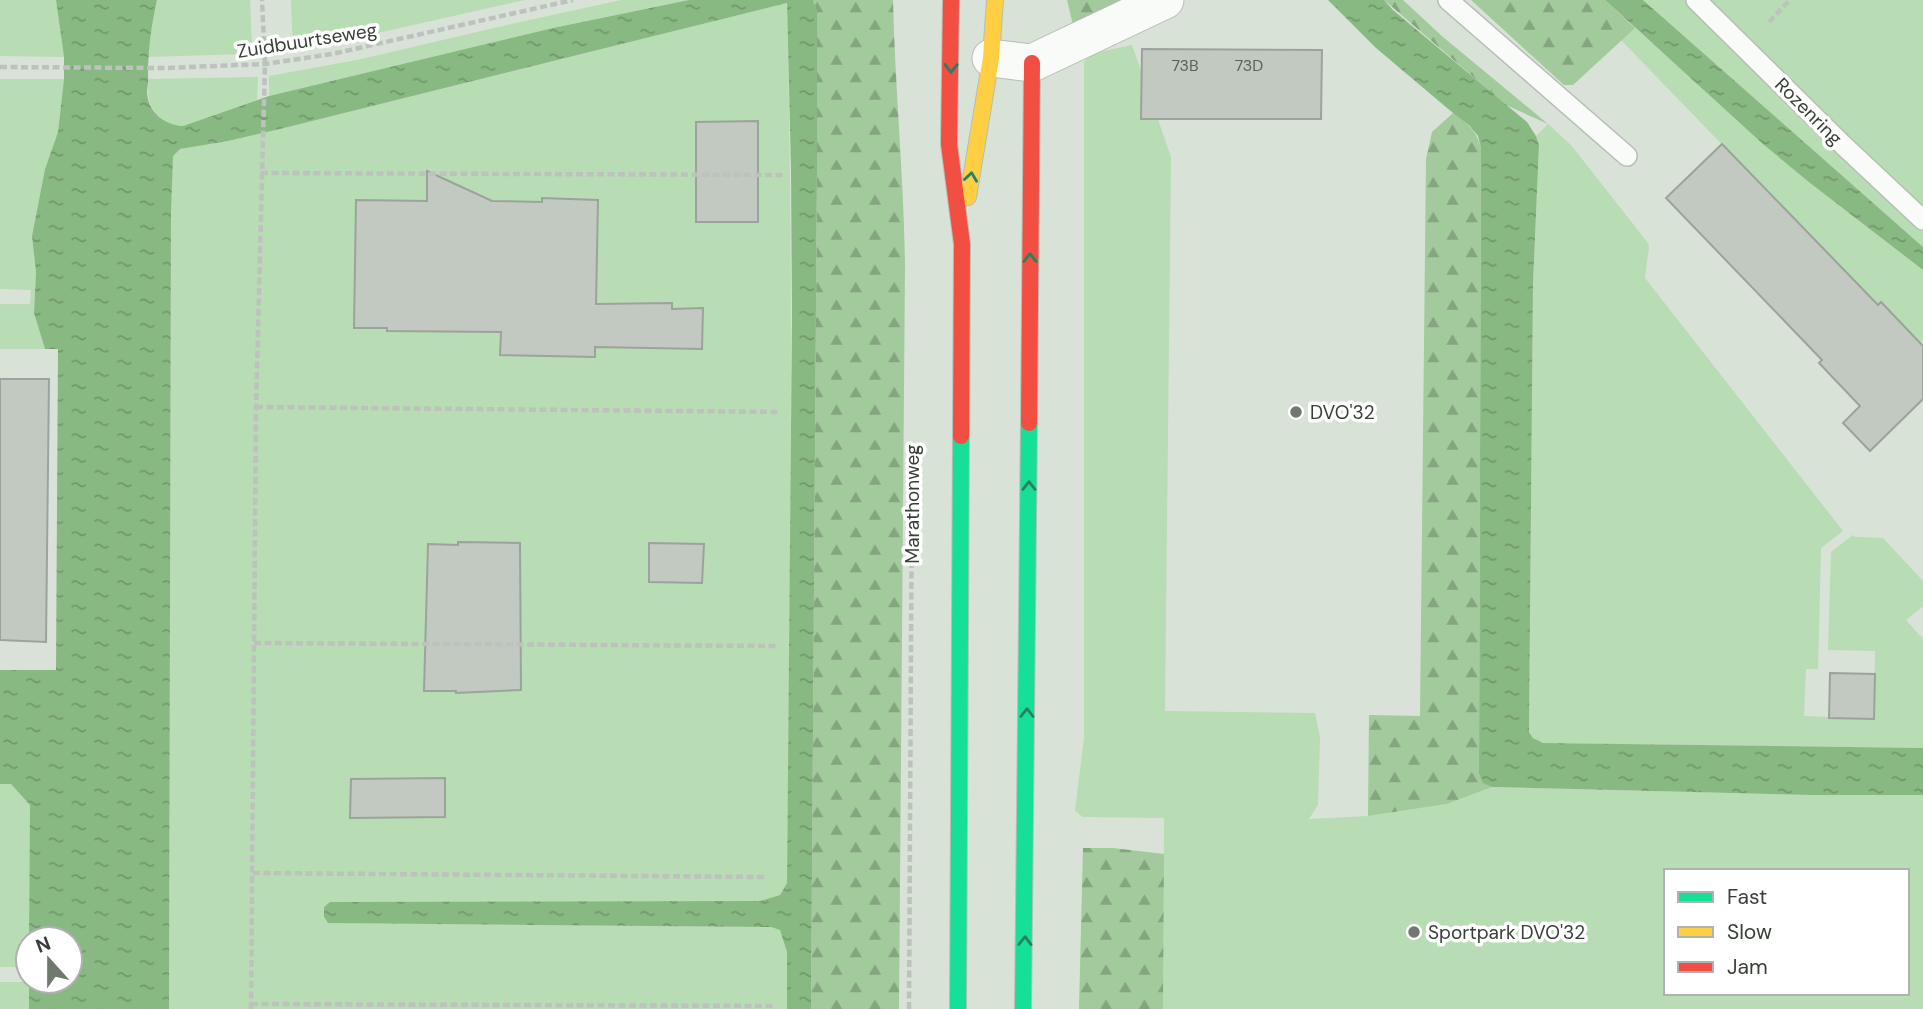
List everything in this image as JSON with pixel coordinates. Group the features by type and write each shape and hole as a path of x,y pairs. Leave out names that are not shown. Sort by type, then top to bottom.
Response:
{"main road":[{"path":"951,0 949,144 962,244"},
{"path":"958,1009 962,244 991,58 995,0"},
{"path":"1023,1009 1032,64"}],"street":[{"path":"991,58 1032,64 1165,0"}],"lane":[{"path":"1448,0 1627,156"},
{"name":"Rozenring","path":"1696,0 1923,220"}],"path":[{"path":"262,0 265,64 256,407 251,1007 774,1006"},
{"name":"Zuidbuurtseweg","path":"0,68 165,68 265,64 332,54 573,0"},
{"path":"261,173 784,175"},
{"path":"256,407 780,412"},
{"name":"Marathonweg","path":"909,1009 912,460"},
{"path":"254,643 779,646"},
{"path":"253,873 767,877"}],"shaded area":[{"path":"0,0 56,0 64,57 0,56"},
{"path":"157,0 250,0 252,47 244,54 147,57"},
{"path":"291,0 525,0 293,52"},
{"path":"621,0 689,0 553,28 269,96 269,76 357,60"},
{"path":"1643,0 1923,0 1923,247"},
{"path":"787,3 791,333 787,883 780,895 760,901 331,902 324,907 324,917 329,923 771,927 780,930 787,952 787,1009 169,1009 172,157 179,149 276,130"},
{"path":"1635,28 1810,183 1923,270 1923,340 1908,355 1883,304 1881,302 1877,305 1621,40"},
{"name":"Sportpark DVO'32","path":"1132,45 1171,157 1165,711 1315,713 1320,737 1318,805 1309,819 1368,816 1447,804 1492,787 1923,795 1923,1009 1163,1009 1164,818 1083,817 1075,811 1084,738 1084,62 1090,54"},
{"path":"258,77 257,100 183,126 166,122 159,117 154,112 149,97 149,79"},
{"path":"0,79 64,79 58,132 45,169 32,236 36,272 34,313 45,349 0,349 0,304 30,304 31,290 0,289"},
{"path":"1548,124 1571,145 1648,243 1645,278 1843,531 1821,548 1818,669 1806,669 1804,716 1874,719 1875,651 1828,650 1831,552 1853,535 1883,538 1923,581 1923,606 1906,620 1923,639 1923,748 1543,743 1529,733 1533,283 1539,145 1536,136"},
{"path":"0,784 11,784 30,804 29,925 14,925 14,967 0,967"},
{"path":"0,982 14,982 14,995 29,995 29,1009 0,1009"}],"green space":[{"path":"813,0 893,0 905,267 899,1009 811,1009 817,169 817,12"},
{"path":"1067,0 1121,0 1104,16 1073,25"},
{"path":"1384,0 1403,0 1443,37 1548,124 1506,105"},
{"path":"1471,0 1605,0 1635,28 1573,85 1564,85"},
{"path":"1453,113 1471,128 1481,148 1479,774 1483,782 1492,787 1447,804 1368,816 1369,715 1420,716 1426,159 1432,132"},
{"path":"1083,848 1113,848 1164,854 1163,1009 1079,1009"}],"water":[{"path":"56,0 157,0 149,47 148,99 158,116 183,126 269,96 553,28 689,0 813,0 817,11 817,169 811,1009 787,1009 787,952 780,930 771,927 328,923 324,917 324,907 330,902 760,901 780,895 787,883 792,313 787,3 276,130 180,149 173,156 169,1009 29,1009 29,995 84,995 84,925 29,925 30,805 11,784 0,784 0,670 56,670 58,349 45,349 34,313 36,272 32,236 45,169 58,132 64,57"},
{"path":"1328,0 1384,0 1527,122 1539,145 1533,283 1529,732 1533,738 1543,743 1923,748 1923,795 1492,787 1483,783 1479,774 1481,148 1478,136 1470,126 1376,48"},
{"path":"1605,0 1643,0 1923,247 1923,270 1763,144"}],"building":[{"path":"1142,49 1322,50 1321,119 1141,119"},
{"path":"758,121 758,222 696,222 696,122"},
{"path":"1722,144 1878,305 1881,302 1923,346 1923,399 1870,451 1843,423 1860,406 1819,363 1822,360 1666,198"},
{"path":"427,171 492,201 542,202 542,198 598,200 596,304 672,303 672,309 703,308 702,349 595,347 595,357 500,355 501,332 387,331 387,328 354,328 356,200 427,201"},
{"path":"0,379 49,379 46,642 0,640"},
{"path":"458,542 520,543 521,690 456,693 424,691 428,544 458,545"},
{"path":"649,543 704,544 702,583 649,582"},
{"path":"1830,673 1875,674 1874,719 1829,718"},
{"path":"445,778 445,817 350,818 351,779"}],"traffic: fast":[{"path":"1023,1009 1029,423"},
{"path":"958,1009 961,436"}],"traffic: slow":[{"path":"968,197 991,58 995,0"}],"traffic: jam":[{"path":"951,0 949,144 962,244 961,436"},
{"path":"1029,423 1032,63"}],"place":[{"name":"DVO'32","path":"1296,412"},
{"name":"Sportpark DVO'32","path":"1414,932"}]}
